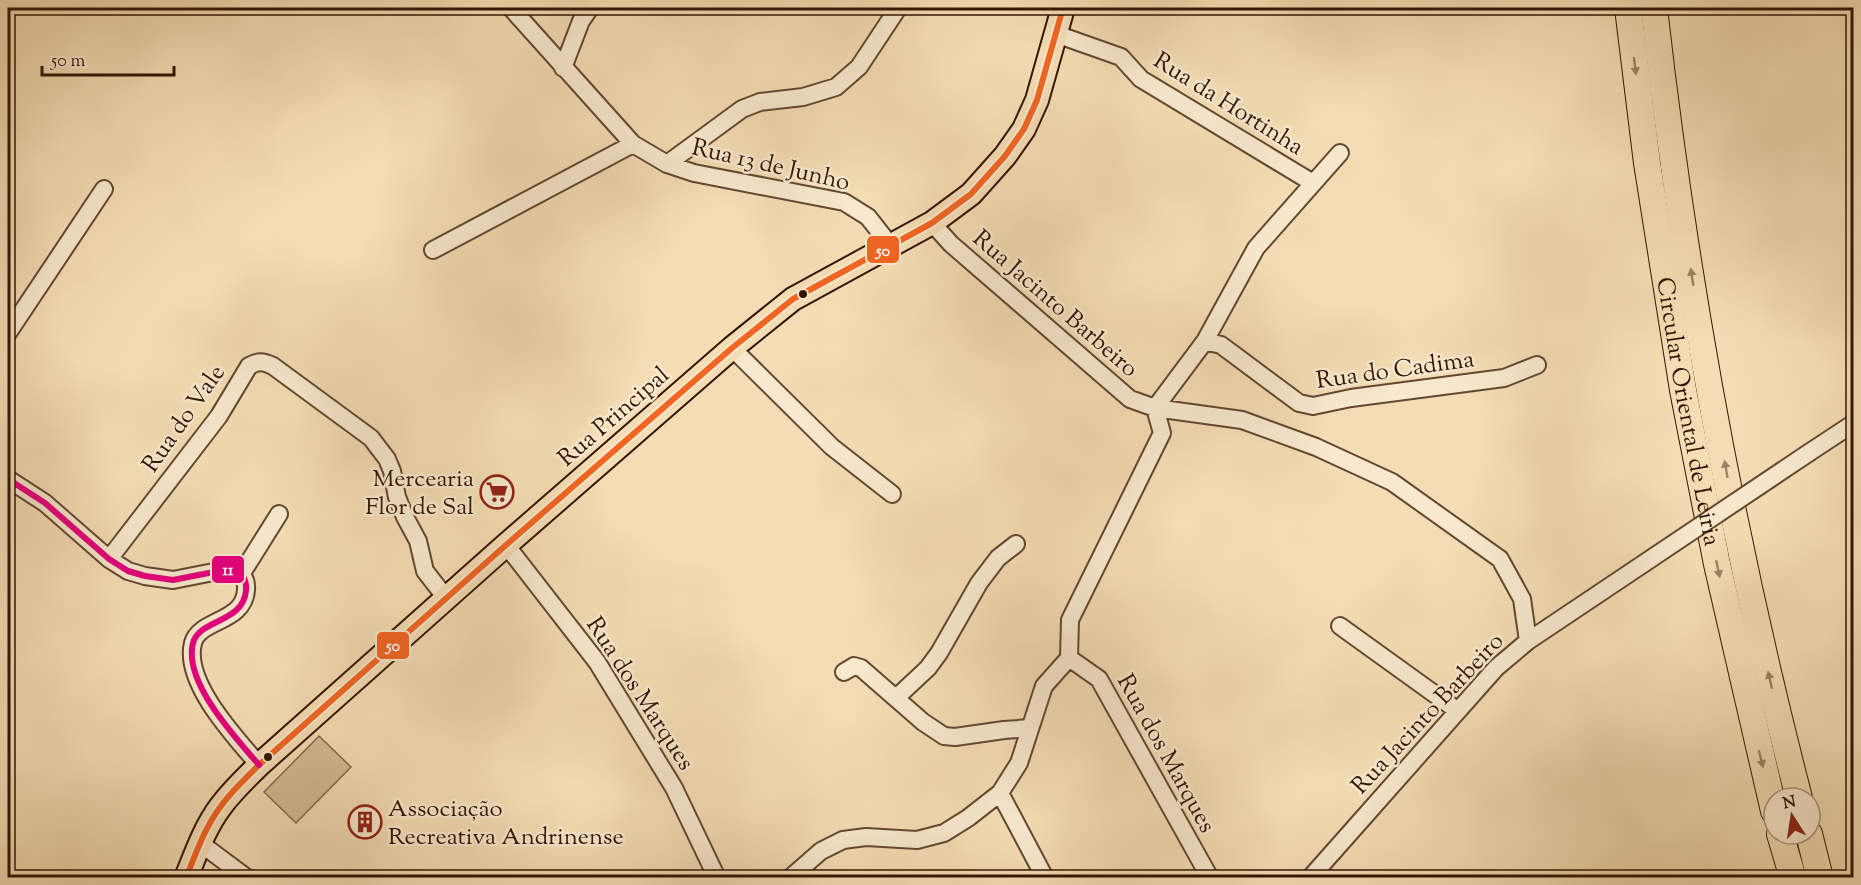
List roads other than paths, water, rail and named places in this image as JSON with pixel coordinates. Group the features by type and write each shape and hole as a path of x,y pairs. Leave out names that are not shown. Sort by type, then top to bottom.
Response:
{"highway":[{"name":"Circular Oriental de Leiria","path":"1628,8 1647,163 1683,390 1717,564 1768,786"},
{"name":"Circular Oriental de Leiria","path":"1654,8 1677,182 1712,395 1749,588 1796,786"},
{"path":"1783,846 1792,878"},
{"path":"1812,846 1820,878"}],"main road":[{"name":"Rua Principal","path":"186,878 200,843 222,804 259,765 506,544 732,348 793,299 932,223 971,194 1005,156 1024,129 1037,99 1063,8"}],"street":[{"name":"Rua 13 de Junho","path":"511,8 633,144 667,164 694,173 844,202 868,217 890,245"},
{"path":"564,68 581,21 590,8"},
{"path":"667,164 742,109 759,102 803,97 836,87 858,67 898,8"},
{"name":"Rua da Hortinha","path":"1056,34 1121,57 1141,79 1313,183"},
{"path":"433,250 633,144"},
{"path":"790,878 821,851 843,840 866,837 918,840 944,833 1000,793 1019,763 1044,686 1069,658 1070,620 1162,433 1155,408 1205,341 1256,248 1340,153"},
{"path":"8,333 104,189"},
{"name":"Rua Jacinto Barbeiro","path":"932,223 951,244 1130,399 1155,408 1242,420 1316,447 1392,482 1500,559 1522,599 1528,641 1496,668 1310,878"},
{"name":"Rua do Cadima","path":"1205,341 1221,345 1299,403 1313,406 1351,398 1504,378 1537,365"},
{"path":"732,348 832,447 892,494"},
{"name":"Rua do Vale","path":"109,559 219,416 249,366 256,362 264,362 347,418 371,438 382,452 392,471 405,518 418,541 425,571 446,598"},
{"path":"1528,641 1854,423"},
{"path":"8,479 45,503 109,559 128,571 173,580 234,568 242,573 247,587 245,600 235,613 204,630 194,639 191,654 198,680 226,727 259,765"},
{"path":"242,573 279,513"},
{"name":"Rua dos Marques","path":"506,544 597,662 674,788 717,878"},
{"path":"897,698 928,668 979,583 998,558 1016,544"},
{"path":"1340,626 1458,711"},
{"name":"Rua dos Marques","path":"1069,658 1099,679 1210,878"},
{"path":"844,672 854,666 861,668 944,736 955,737 1030,728"},
{"path":"1000,793 1045,878"},
{"path":"200,843 247,878"}],"place":[{"name":"Mercearia Flor de Sal","path":"497,492"},
{"name":"Associação Recreativa Andrinense","path":"365,822"}]}
